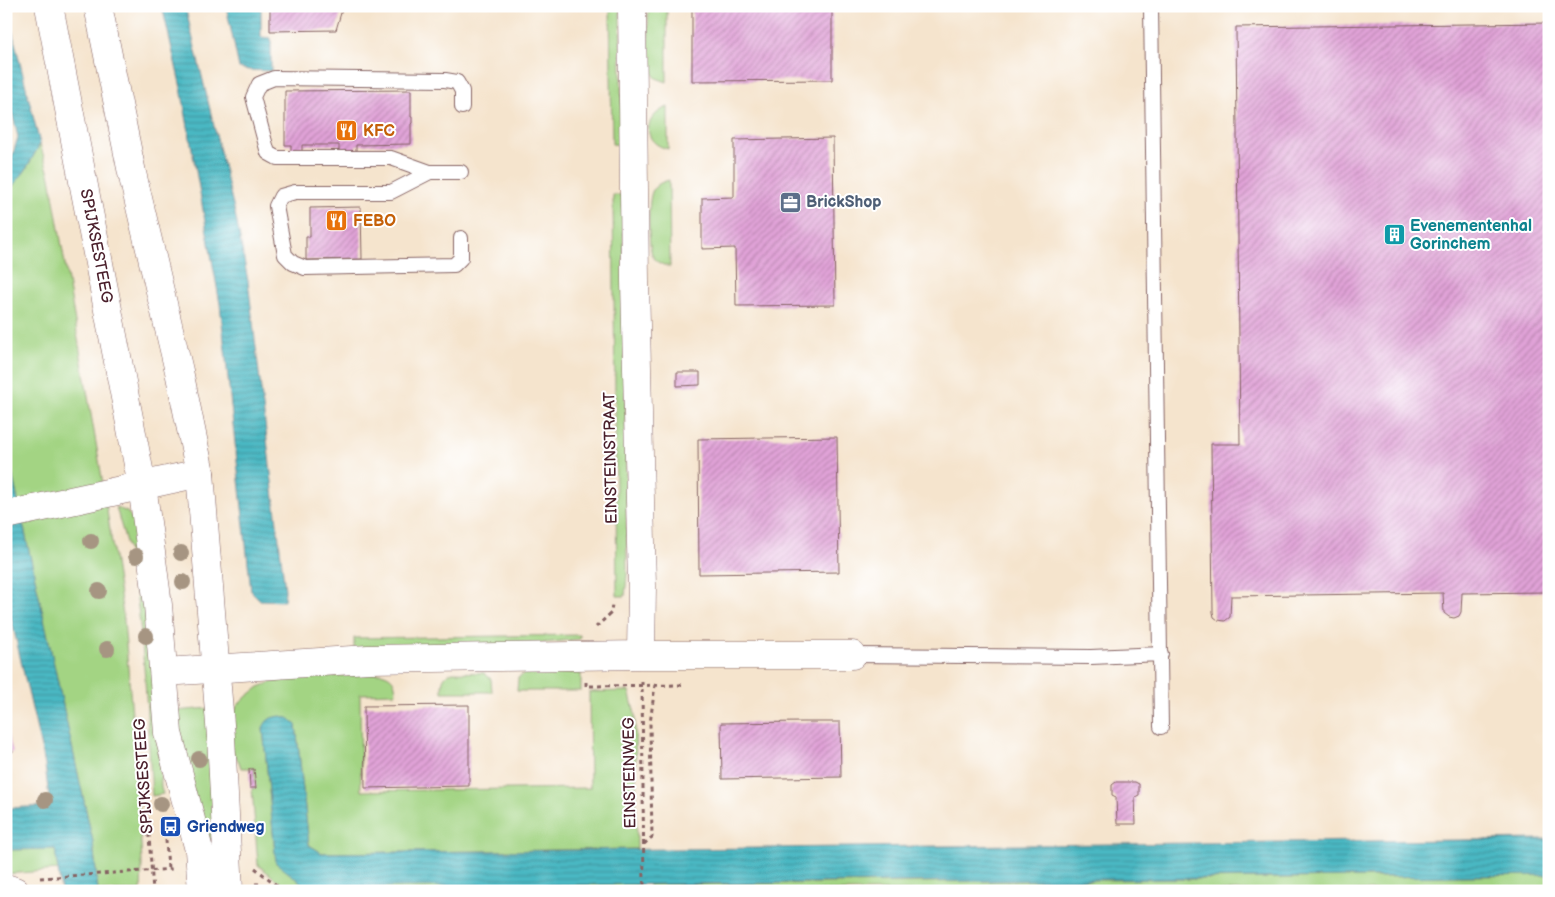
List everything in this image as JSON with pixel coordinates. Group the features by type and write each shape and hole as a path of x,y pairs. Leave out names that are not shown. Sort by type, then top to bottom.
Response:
{"main road":[{"name":"SPIJKSESTEEG","path":"49,6 142,485 158,604 168,733 199,850 202,891"},
{"path":"98,6 132,173 179,371 200,473 216,670 229,891"},
{"name":"EINSTEINSTRAAT","path":"632,6 634,281 642,586 641,655"},
{"path":"15,513 200,473"},
{"path":"164,672 368,659 641,655 852,655"},
{"path":"6,888 25,885"}],"lane":[{"path":"1151,6 1161,727"},
{"path":"461,172 430,172 391,158 278,158 268,153 253,97 259,84 274,78 445,80 457,82 462,91 462,107"},
{"path":"430,172 391,192 295,192 281,196 276,206 285,255 292,263 305,268 454,264 461,258 461,238"},
{"path":"852,655 1092,657 1160,654"}],"path":[{"path":"591,628 598,626 611,613 613,597"},
{"name":"EINSTEINWEG","path":"641,655 644,891"},
{"path":"643,847 652,837 650,724 656,685"},
{"name":"SPIJKSESTEEG","path":"143,750 153,891"},
{"path":"165,835 168,869"},
{"path":"252,866 284,891"},
{"path":"25,885 108,873 151,870"}],"green space":[{"path":"610,6 620,6 622,145 612,144"},
{"path":"648,6 667,6 667,82 656,78 649,68"},
{"path":"668,107 668,149 659,146 653,141 648,129 654,117"},
{"path":"40,144 50,177 101,472 124,621 138,784 142,864 141,891 98,891 93,842 6,446 6,194 25,171"},
{"path":"669,180 670,267 660,264 653,257 649,224 653,190 660,183"},
{"path":"613,195 623,195 627,575 625,596 617,596"},
{"path":"116,507 127,512 137,524 159,726 161,788 163,794 152,796 140,623 130,559"},
{"path":"580,635 580,639 535,644 354,649 354,638"},
{"path":"453,672 484,673 491,679 492,692 442,692 443,679"},
{"path":"526,672 581,673 581,691 517,691 518,678"},
{"path":"381,673 393,680 396,693 360,694 361,791 590,788 589,692 629,691 635,714 637,849 322,853 309,845 296,725 290,719 282,717 271,718 263,728 276,863 637,885 637,891 291,891 258,865 252,788 255,788 254,768 241,768 230,747 232,718 237,706 259,687 272,682"},
{"path":"210,708 219,858 207,859 175,711"},
{"path":"55,849 58,870 6,874 6,850"},
{"path":"1549,875 1549,891 649,891 649,885"}],"water":[{"path":"6,6 40,144 25,171 6,194 6,167 12,157 18,137 6,88"},
{"path":"162,6 185,6 235,213 248,281 285,590 284,601 260,600 251,591 220,304 181,88"},
{"path":"226,6 261,6 261,37 271,38 271,71 239,68"},
{"path":"6,446 93,842 98,891 61,891 55,849 6,850 6,808 50,806 45,765 6,596"},
{"path":"282,716 290,719 296,725 309,845 322,853 1549,839 1549,875 308,888 276,863 263,728 270,719"}],"building":[{"path":"270,6 343,6 336,30 270,31"},
{"path":"692,6 832,6 832,80 692,81"},
{"name":"Evenementenhal Gorinchem","path":"1549,23 1549,592 1462,593 1461,612 1459,616 1454,618 1444,613 1443,593 1231,596 1230,617 1225,621 1218,620 1214,617 1213,612 1211,444 1240,444 1236,27"},
{"path":"411,90 411,144 356,145 356,151 339,151 339,145 302,145 302,151 291,151 291,145 285,145 285,91"},
{"path":"833,138 835,305 736,306 735,248 702,249 702,198 734,197 734,140"},
{"path":"361,207 362,259 306,260 306,237 310,237 310,208"},
{"path":"677,372 700,372 700,385 677,386"},
{"path":"837,437 839,572 699,574 698,439"},
{"path":"469,705 469,786 365,788 364,706"},
{"path":"840,722 841,777 722,779 721,723"},
{"path":"6,728 13,752 6,754"},
{"path":"249,769 254,769 256,788 250,788"},
{"path":"1116,782 1135,782 1139,784 1139,795 1135,797 1136,824 1117,824 1116,797 1112,795 1112,785"}],"place":[{"name":"KFC","path":"347,131"},
{"name":"BrickShop","path":"790,202"},
{"name":"FEBO","path":"337,221"},
{"name":"Evenementenhal Gorinchem","path":"1394,235"},
{"name":"Griendweg","path":"171,827"}]}
